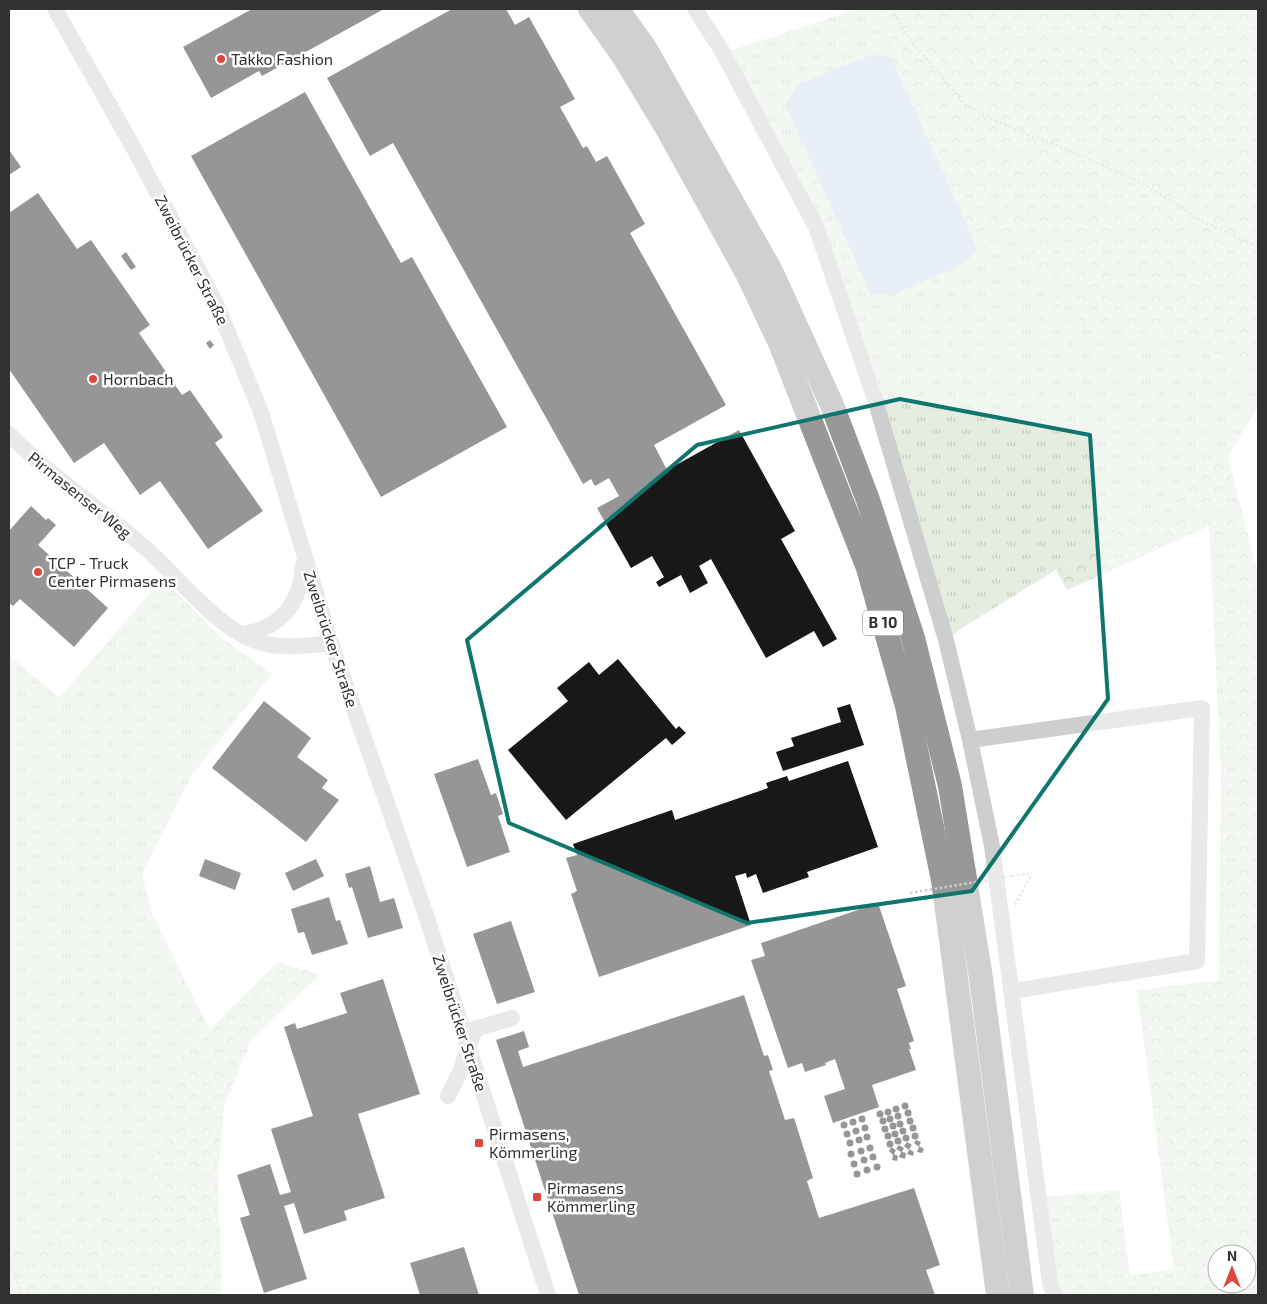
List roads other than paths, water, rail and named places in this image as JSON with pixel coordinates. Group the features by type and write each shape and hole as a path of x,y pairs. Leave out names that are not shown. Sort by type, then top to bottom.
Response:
{"highway":[{"name":"B 10","path":"590,9 624,57 668,130 748,275 780,342 868,568 907,706 943,880 998,1295"},
{"name":"B 10","path":"617,9 645,48 771,272 842,431 868,500 913,638 950,786 982,978 1022,1295"}],"street":[{"name":"Zweibrücker Straße","path":"55,9 132,145 215,301 261,412 330,643 424,912 548,1295"},
{"path":"695,9 722,50 816,227 826,251 901,482 946,640 970,740 992,846 1013,991 1038,1198 1050,1282 1054,1295"},
{"name":"Pirmasenser Weg","path":"9,434 41,466 143,546 225,624 259,642 280,646 330,643"},
{"path":"242,634 258,632 271,626 291,607 300,586 304,556"},
{"path":"970,740 1202,708 1197,961 1013,991"},
{"path":"448,1096 460,1072 467,1046 475,1029 512,1018"}],"water":[{"path":"870,55 891,56 977,248 964,263 896,294 871,295 785,104 798,84"}],"place":[{"name":"Takko Fashion","path":"221,59"},
{"name":"Hornbach","path":"93,379"},
{"name":"TCP - Truck Center Pirmasens","path":"38,572"},
{"name":"Pirmasens, Kömmerling","path":"479,1143"},
{"name":"Pirmasens Kömmerling","path":"537,1197"}]}
